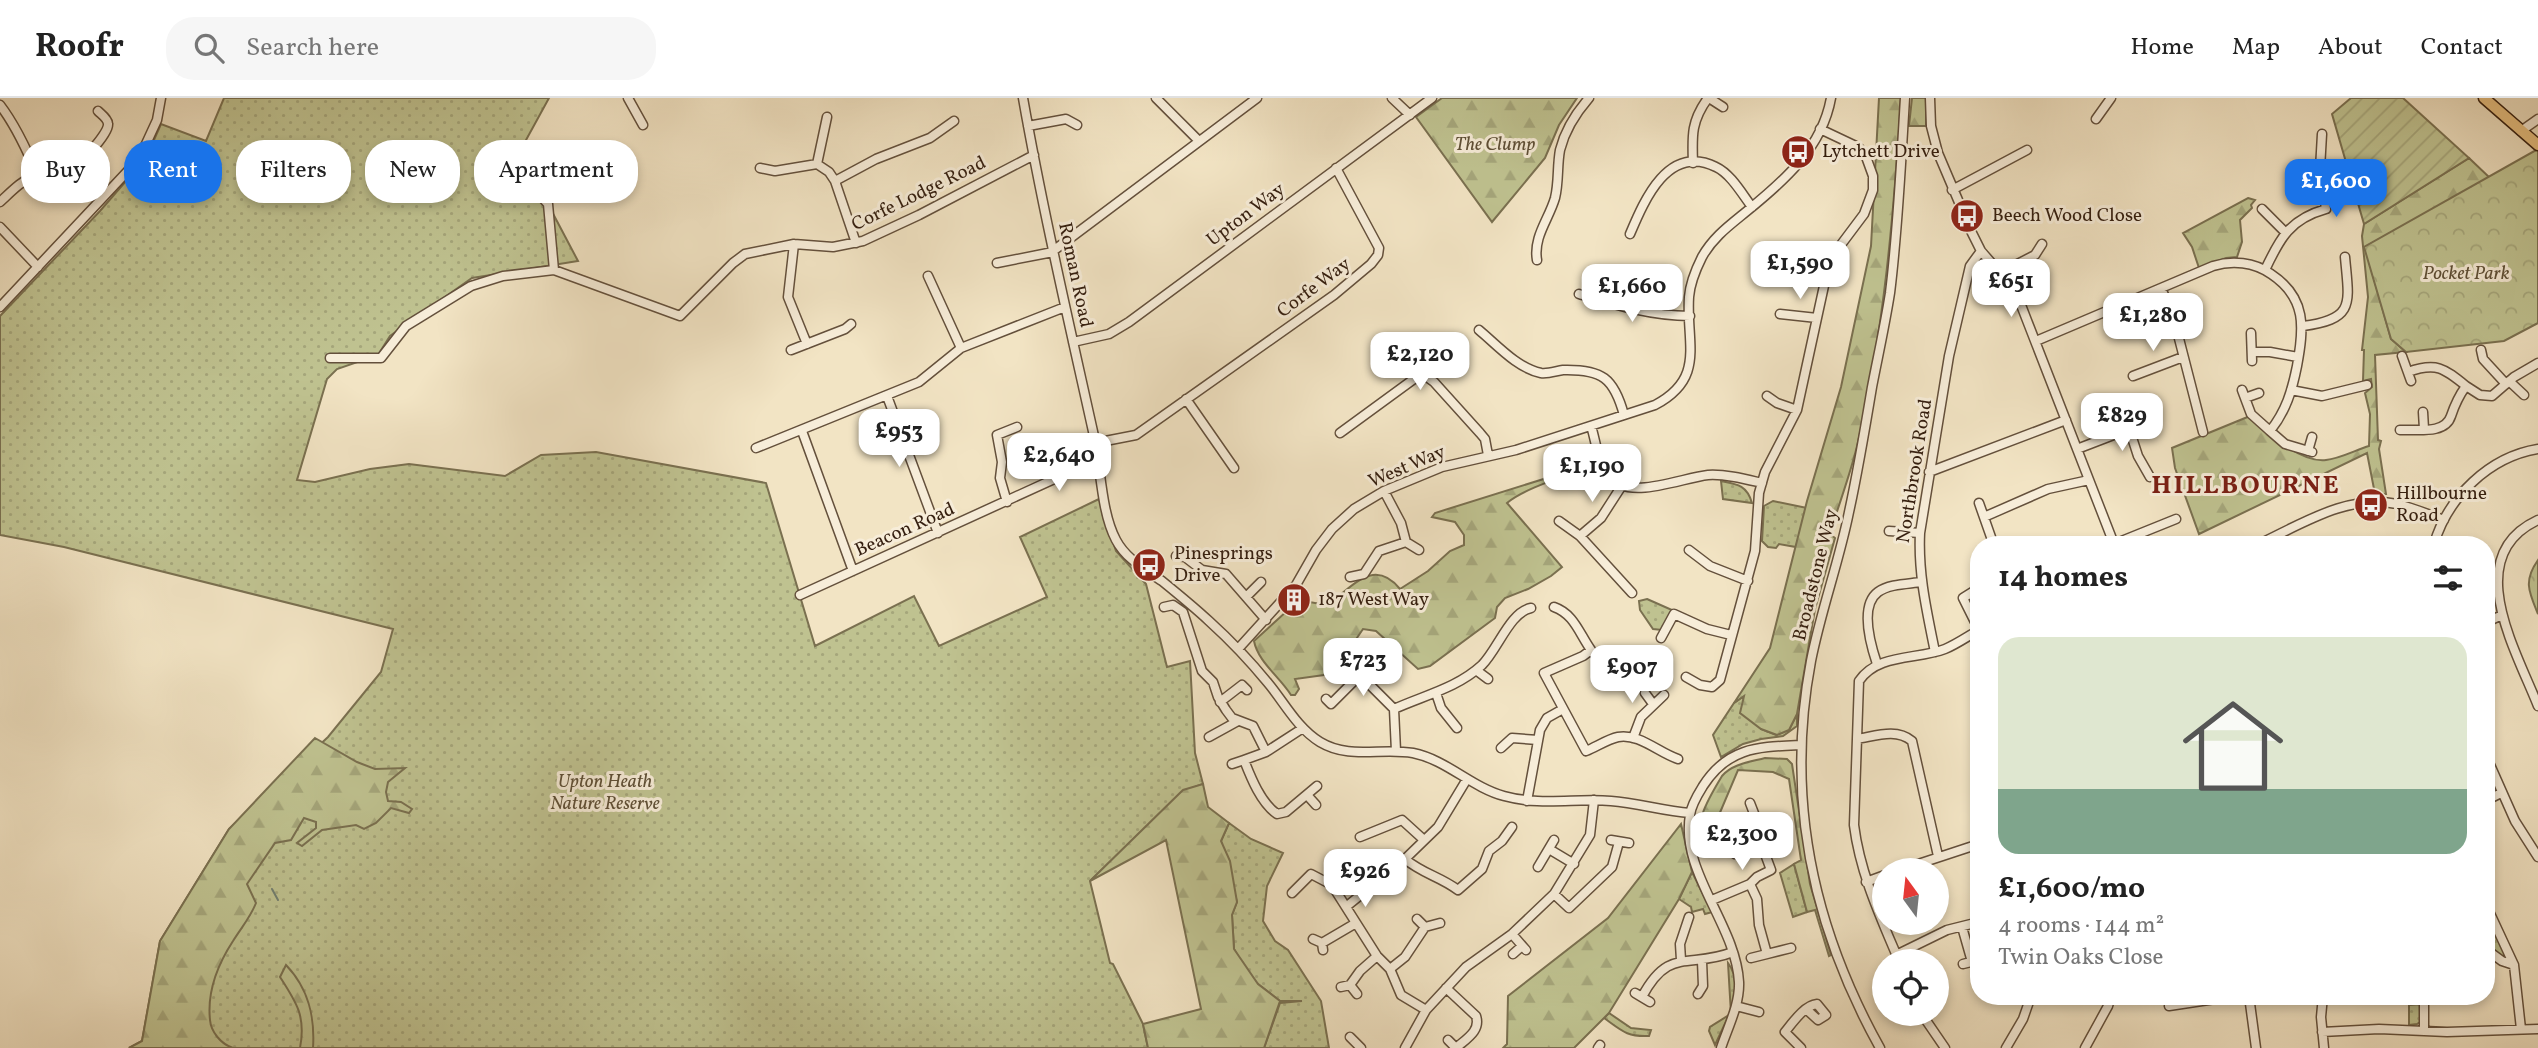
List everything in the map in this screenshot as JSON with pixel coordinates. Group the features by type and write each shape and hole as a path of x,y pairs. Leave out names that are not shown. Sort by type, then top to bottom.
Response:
{"main road":[{"path":"2484,98 2538,145"}],"street":[{"path":"0,307 139,159 157,120 161,98"},
{"path":"628,98 643,125"},
{"name":"Roman Road","path":"1023,98 1098,459"},
{"path":"1156,98 1199,141"},
{"path":"997,263 1053,251 1257,98"},
{"path":"1392,98 1410,115"},
{"name":"Upton Way","path":"1073,342 1109,334 1129,322 1432,98"},
{"path":"1537,260 1535,251 1538,239 1554,202 1558,185 1560,150 1574,116 1589,98"},
{"path":"1693,163 1694,124 1698,111 1708,98 1723,107"},
{"name":"West Way","path":"1238,649 1296,585 1316,550 1332,529 1354,509 1384,491 1443,467 1516,450 1655,405 1672,396 1681,387 1689,363 1690,290 1702,257 1712,242 1799,165 1819,129 1831,98"},
{"name":"Broadstone Way","path":"1880,1048 1844,976 1824,920 1809,861 1803,816 1800,745 1811,661 1849,514 1889,293 1905,98"},
{"path":"1930,98 1934,138 1952,190 1981,251 2015,293 2111,536"},
{"path":"2096,119 2111,98"},
{"path":"0,106 21,140"},
{"path":"98,111 108,125 99,140"},
{"path":"817,164 827,117"},
{"path":"1028,126 1066,119 1077,125"},
{"path":"2521,131 2538,119"},
{"path":"835,181 876,159 930,138 954,121"},
{"path":"1686,677 1700,685 1712,687 1720,680 1755,551 1758,501 1765,472 1797,410 1830,265 1840,246 1864,214 1873,190 1873,176 1866,153 1819,129"},
{"path":"2264,270 2285,232 2307,216 2330,208 2320,169 2321,138 2309,143"},
{"path":"1952,190 2028,150"},
{"name":"Corfe Lodge Road","path":"330,358 381,358 406,326 471,286 503,276 554,270 680,316 733,263 746,254 794,244 833,247 856,243 919,215 1034,155"},
{"path":"1629,234 1648,193 1661,177 1678,165 1704,163 1718,168 1752,207"},
{"path":"760,168 775,171 817,164 829,172 835,181 856,243"},
{"name":"Corfe Way","path":"1095,443 1136,435 1334,295 1371,264 1378,255 1379,248 1336,168"},
{"path":"0,202 21,182"},
{"path":"547,203 554,270"},
{"path":"2262,209 2285,232"},
{"path":"2,233 38,267"},
{"path":"794,244 789,297 807,344"},
{"path":"2000,273 2035,255 2042,244"},
{"name":"Northbrook Road","path":"1935,652 1918,559 1920,533 1949,356 1970,266 1981,251"},
{"path":"2036,341 2220,264 2234,262 2256,266 2281,282 2292,294 2303,326 2291,390 2282,414 2270,431"},
{"path":"2303,326 2326,322 2338,316 2348,299 2345,262 2358,265"},
{"path":"928,276 961,348"},
{"path":"2161,288 2174,319 2203,432"},
{"path":"1579,295 1663,316 1690,316"},
{"path":"756,448 919,382 961,348 1065,307"},
{"path":"1780,314 1817,318"},
{"path":"791,350 845,329 851,324"},
{"path":"1480,331 1512,358 1543,373 1580,370 1600,375 1614,387 1624,415"},
{"path":"2251,333 2252,356 2270,352 2298,357"},
{"path":"2481,350 2483,359 2507,383 2524,395"},
{"path":"2402,356 2409,376 2424,367 2439,367 2485,397 2492,396 2538,363"},
{"path":"2133,376 2183,357"},
{"path":"1340,433 1418,376 1427,377 1485,439 1488,455"},
{"path":"2291,390 2322,396 2359,391 2367,385"},
{"path":"2400,430 2439,428 2446,424 2466,386"},
{"path":"2259,393 2244,394 2251,414 2285,444 2310,452 2312,437"},
{"path":"887,396 938,533"},
{"path":"1767,396 1777,403 1797,410"},
{"path":"1186,399 1234,468"},
{"path":"2423,412 2424,429"},
{"path":"1929,472 2066,419"},
{"path":"2126,419 2138,456 2150,477"},
{"path":"1591,426 1608,477 1621,486 1631,489 1710,475 1762,483"},
{"path":"1007,502 1000,478 1002,462 997,435 1017,427"},
{"path":"2077,449 2129,429"},
{"path":"802,430 853,571"},
{"path":"2437,536 2444,520 2461,495 2486,471 2506,459 2538,449"},
{"path":"1098,459 1109,523 1119,545 1133,562 1191,605 1238,649 1303,728 1318,741 1346,752 1360,754 1396,751 1429,758 1493,793 1527,801 1594,800 1685,813"},
{"name":"Beacon Road","path":"800,595 1098,459"},
{"path":"1984,517 2048,489 2089,480"},
{"path":"1580,536 1601,518 1621,486"},
{"path":"1384,491 1401,523 1406,542 1419,550"},
{"path":"1979,503 1991,536"},
{"path":"2276,536 2353,504 2400,505 2444,520"},
{"path":"2131,536 2164,521 2176,519"},
{"path":"2538,520 2518,533 2502,555 2497,588 2502,615 2538,706"},
{"path":"1559,521 1580,536 1632,593"},
{"path":"1889,531 1920,533"},
{"path":"1350,577 1364,574 1381,549 1406,542"},
{"path":"1189,547 1180,557 1202,570 1226,574 1266,620"},
{"path":"1689,550 1710,566 1748,580"},
{"path":"1246,597 1261,582"},
{"path":"1877,664 1868,633 1870,603 1876,593 1885,588 1921,582"},
{"path":"1970,594 1963,598 1970,612"},
{"path":"1394,709 1455,685 1476,670 1493,653 1518,615 1527,609 1518,600"},
{"path":"1564,611 1570,600"},
{"path":"1164,607 1173,605 1183,612 1202,671 1213,682 1220,702 1230,716 1253,726 1266,752"},
{"path":"1554,607 1572,617 1591,650 1603,664"},
{"path":"1661,638 1674,614 1707,629 1731,635"},
{"path":"2495,618 2502,615"},
{"path":"1893,949 1866,882 1854,825 1859,681 1864,673 1877,664 1945,649 1970,635"},
{"path":"1194,647 1206,644"},
{"path":"1544,673 1591,650"},
{"path":"1539,664 1587,754 1615,738 1633,738 1678,759"},
{"path":"1331,704 1367,666"},
{"path":"1476,670 1488,679"},
{"path":"1360,675 1394,709 1396,751"},
{"path":"1220,702 1242,685 1247,690"},
{"path":"1646,693 1653,704"},
{"path":"1436,694 1441,708 1457,728"},
{"path":"1633,738 1641,717 1664,695"},
{"path":"1527,801 1540,730 1547,718 1563,709"},
{"path":"1209,737 1238,721"},
{"path":"1232,764 1266,752 1303,728"},
{"path":"1857,739 1892,733 1904,735 1912,741 1938,856"},
{"path":"1500,748 1508,734 1538,740"},
{"path":"1721,1048 1736,1006 1739,982 1733,952 1695,862 1685,813 1718,766 1732,757 1762,747 1800,745"},
{"path":"1657,764 1663,753"},
{"path":"1244,760 1251,778 1270,809 1277,814 1286,812 1317,786"},
{"path":"2495,778 2521,832 2538,857"},
{"path":"1347,906 1405,859 1438,827 1467,779"},
{"path":"2495,796 2501,793"},
{"path":"1307,795 1317,805"},
{"path":"1405,1048 1426,1010 1466,967 1512,934 1554,894 1590,835 1594,800"},
{"path":"1712,900 1750,884 1757,877 1775,868 1755,827 1755,816 1750,803"},
{"path":"1360,837 1373,834 1405,816 1424,840"},
{"path":"1405,859 1426,874 1440,878 1459,893 1482,869 1489,851 1504,839 1512,827"},
{"path":"1730,846 1745,831 1755,827"},
{"path":"1373,834 1379,842"},
{"path":"1504,839 1514,846"},
{"path":"1538,867 1554,839"},
{"path":"1554,894 1566,911 1612,867 1615,841 1629,843"},
{"path":"1933,858 1970,847"},
{"path":"1549,849 1574,864"},
{"path":"1292,892 1310,870 1332,885 1377,956 1391,969 1401,995 1426,1010"},
{"path":"1866,882 1872,880"},
{"path":"1750,884 1757,899 1759,925 1767,954"},
{"path":"1681,960 1679,944 1689,928 1689,917"},
{"path":"1416,919 1425,927"},
{"path":"1319,944 1356,923"},
{"path":"1391,969 1405,957 1425,927 1440,923"},
{"path":"2495,924 2514,965 2521,1029"},
{"path":"1913,949 1947,930 1970,925"},
{"path":"1962,927 1970,946"},
{"path":"1512,934 1524,948 1513,954"},
{"path":"1751,958 1791,948"},
{"path":"1642,997 1660,970 1681,960 1702,961 1733,952"},
{"path":"1357,994 1345,986 1377,956"},
{"path":"2495,956 2514,965"},
{"path":"1702,961 1704,990"},
{"path":"1963,964 1970,962"},
{"path":"1446,988 1476,1016 1478,1022 1477,1029 1456,1048 1448,1040"},
{"path":"2006,1048 2028,1005"},
{"path":"2085,1048 2108,1005"},
{"path":"2169,1006 2176,1005"},
{"path":"2250,1005 2256,1048"},
{"path":"2322,1005 2320,1017 2324,1048"},
{"path":"2424,1005 2424,1031"},
{"path":"1736,1006 1759,1012"},
{"path":"1801,1048 1781,1029 1806,1009"},
{"path":"1930,1026 1945,1048"},
{"path":"2322,1032 2379,1029 2538,1029"},
{"path":"1350,1037 1362,1048 1372,1044"}],"green space":[{"name":"Upton Heath Nature Reserve","path":"224,98 549,98 526,140 474,140 474,203 547,203 578,261 472,278 390,336 378,355 337,369 327,379 297,480 315,482 370,469 409,464 505,476 541,455 596,452 766,483 815,646 914,596 939,646 1047,597 1020,537 1099,499 1116,551 1146,584 1167,667 1190,661 1195,753 1203,784 1183,791 1090,881 1110,963 1113,964 1143,1024 1148,1048 129,1048 142,1041 160,941 229,829 328,737 381,672 393,629 64,547 0,535 0,316 107,203 110,203 124,183 124,203 222,203 222,140 206,140"},
{"name":"The Clump","path":"1442,98 1577,98 1559,125 1545,158 1492,222 1416,117"},
{"path":"1879,98 1901,98 1891,228 1875,357 1855,454 1830,534 1835,538 1815,609 1797,714 1789,730 1777,735 1761,729 1740,713 1744,696 1734,703 1770,648 1807,501 1841,387 1871,246"},
{"path":"1912,98 1926,98 1926,126 1909,126"},
{"path":"2351,98 2403,98 2469,158 2364,224 2332,114"},
{"name":"Upton Heath Nature Reserve","path":"161,124 203,140 154,140"},
{"name":"Pocket Park","path":"2538,149 2538,323 2504,341 2406,352 2391,339 2364,247"},
{"path":"2469,158 2490,178 2365,247 2391,339 2406,352 2375,355 2378,440 2381,441 2379,449 2386,494 2375,494 2367,453 2199,534 2175,468 2172,448 2250,416 2295,452 2316,460 2336,458 2369,446 2370,414 2365,393 2372,387 2371,379 2363,381 2362,350 2368,297 2362,236 2364,224"},
{"path":"2248,198 2255,200 2252,208 2240,220 2242,242 2237,257 2199,268 2192,247 2183,233"},
{"path":"1596,461 1595,464 1525,492 1507,503 1562,567 1528,589 1505,598 1497,607 1495,618 1430,666 1418,669 1376,631 1363,629 1350,648 1324,675 1295,679 1299,689 1295,695 1291,695 1256,649 1254,641 1288,610 1304,601 1326,605 1371,575 1390,579 1400,589 1428,571 1450,551 1464,545 1464,535 1455,522 1432,517 1435,513 1550,477 1579,462"},
{"path":"1721,481 1744,489 1752,503 1723,499"},
{"path":"1773,501 1807,508 1796,547 1779,544 1776,548 1768,547 1762,541 1764,506"},
{"path":"2538,560 2538,614 2529,581"},
{"path":"1647,599 1672,610 1662,630 1653,629 1640,610 1639,601"},
{"path":"1744,696 1761,729 1776,735 1789,730 1797,714 1797,726 1783,736 1743,744 1721,757 1713,735 1734,703"},
{"path":"315,738 375,769 405,768 388,782 386,792 388,801 401,802 412,809 409,813 391,808 376,823 364,829 356,825 322,830 302,846 297,843 316,828 316,822 304,818 291,840 275,843 247,884 256,903 223,959 212,989 212,1029 221,1041 233,1048 129,1048 142,1041 160,941 229,829"},
{"path":"1765,758 1787,759 1792,764 1810,884 1831,955 1829,956 1815,910 1807,912 1794,864 1801,860 1789,779 1773,772 1738,770 1702,855 1700,823 1722,776 1736,766"},
{"path":"1203,784 1208,807 1229,823 1221,841 1230,861 1237,902 1232,915 1234,949 1258,984 1280,1001 1264,1048 1148,1048 1143,1024 1201,1009 1166,840 1090,881 1183,790"},
{"path":"1229,823 1251,839 1283,853 1267,886 1263,921 1275,941 1288,950 1321,1001 1329,1048 1264,1048 1280,1003 1302,1001 1280,1001 1248,974 1234,949 1232,915 1237,902 1221,841"},
{"path":"1681,824 1692,872 1679,899 1609,1013 1574,1048 1503,1048 1507,1044 1508,996 1608,918"},
{"path":"1794,864 1807,912 1793,917 1780,873"},
{"path":"1692,872 1712,912 1705,914 1703,909 1692,912 1691,907 1679,899"},
{"path":"2495,931 2506,954 2502,958 2495,952"},
{"path":"1728,963 1735,981 1731,1014"},
{"path":"286,965 300,984 309,1004 313,1048 300,1048 302,1027 299,1011 280,977"},
{"path":"2409,1005 2422,1005 2420,1022 2409,1025"},
{"path":"1609,1013 1631,1028 1651,1030 1649,1036 1620,1030 1604,1018"},
{"path":"1729,1015 1715,1045 1710,1027"}],"waterway":[{"path":"272,889 278,900"}],"place":[{"name":"Lytchett Drive","path":"1798,152"},
{"name":"Beech Wood Close","path":"1967,216"},
{"name":"Hillbourne Road","path":"2371,505"},
{"name":"Pinesprings Drive","path":"1149,565"},
{"name":"187 West Way","path":"1294,600"}],"district":[{"name":"HILLBOURNE","path":"2246,486"}]}
